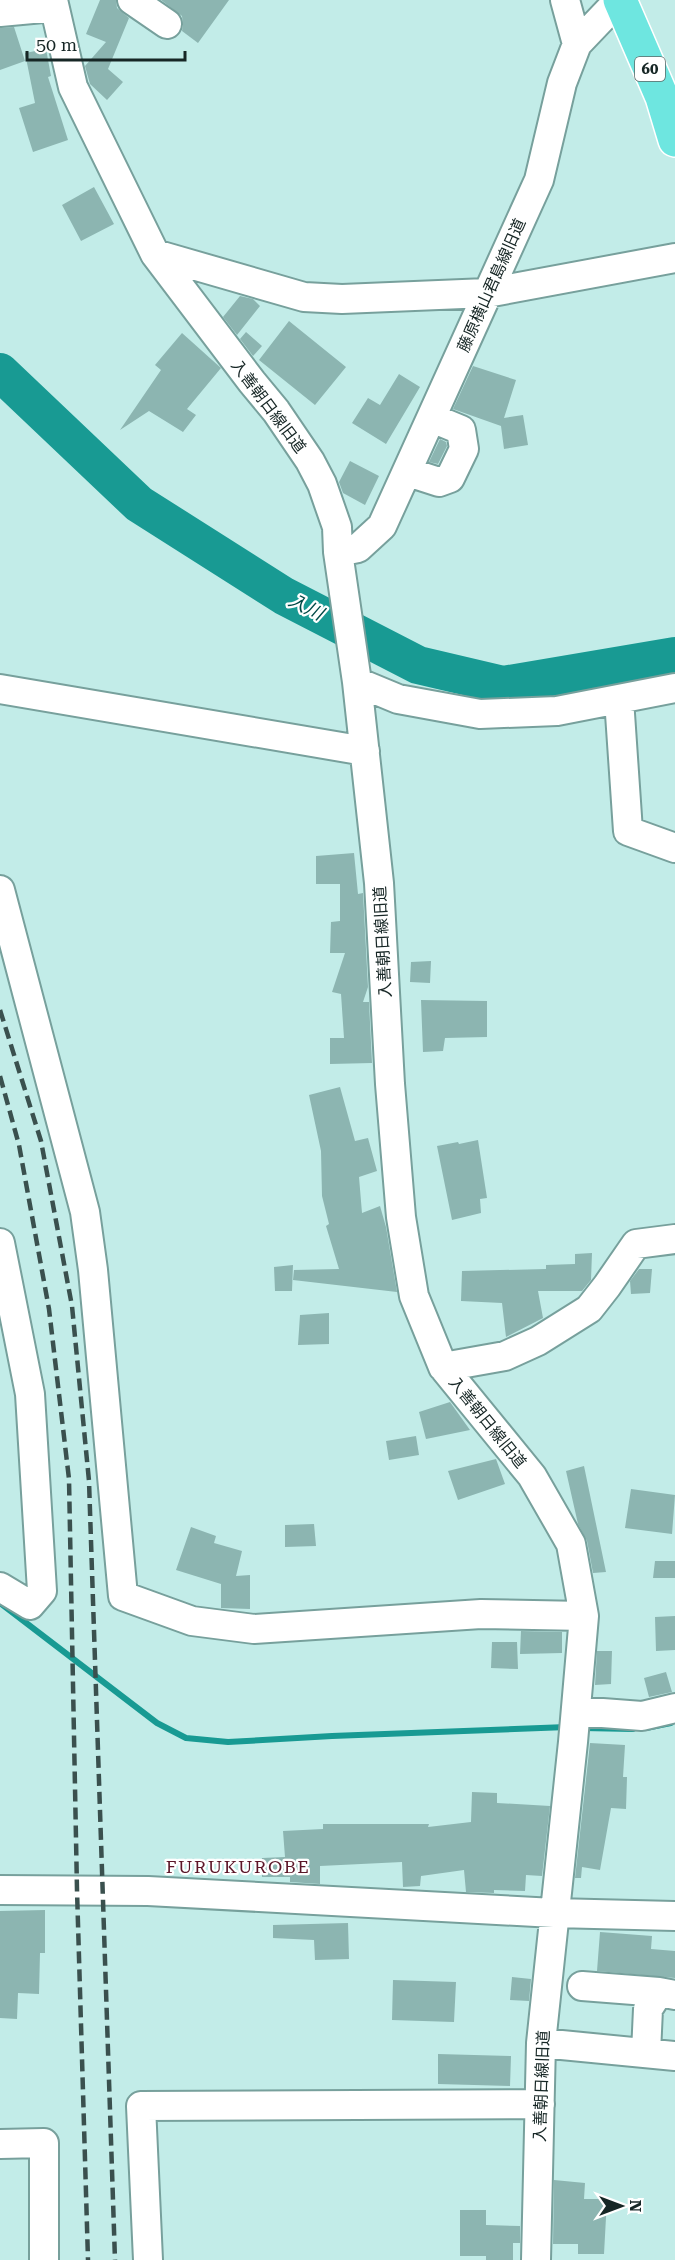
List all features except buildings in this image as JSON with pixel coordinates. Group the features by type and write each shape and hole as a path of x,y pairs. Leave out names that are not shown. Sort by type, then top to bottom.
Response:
{"main road":[{"name":"60","path":"620,0 663,97 675,140"}],"street":[{"path":"132,0 167,24"},
{"path":"565,0 577,44"},
{"name":"藤原横山君島線旧道","path":"338,552 358,548 382,526 539,180 562,83 577,44 620,0"},
{"path":"0,12 53,3"},
{"name":"入善朝日線旧道","path":"53,3 73,87 155,254 276,411 310,461 322,484 337,527 338,552 356,674 379,882 390,1084 401,1217 414,1296 443,1366 532,1476 571,1544 584,1616 541,2043 536,2260"},
{"path":"155,254 304,297 342,299 487,293 675,258"},
{"path":"408,472 439,482 450,478 464,449 461,430 432,418"},
{"path":"356,674 398,699 480,714 557,711 675,688"},
{"path":"0,689 365,751"},
{"path":"619,699 628,831 675,848"},
{"path":"0,891 85,1212 93,1270 123,1596 192,1621 254,1629 482,1614 584,1616"},
{"path":"443,1366 505,1356 538,1341 589,1309 636,1244 675,1239"},
{"path":"0,1243 30,1394 42,1591 30,1605 0,1587"},
{"path":"576,1711 642,1716 675,1708"},
{"path":"0,1890 148,1891 554,1913 675,1916"},
{"path":"582,1986 667,1994"},
{"path":"646,2053 648,2010 667,1994"},
{"path":"541,2043 675,2056"},
{"path":"148,2260 141,2106 540,2104"},
{"path":"0,2144 44,2143 45,2260"}],"waterway":[{"name":"入川","path":"0,372 139,504 284,596 418,665 503,685 675,656"},
{"path":"0,1603 157,1723 186,1738 228,1742 567,1727"},
{"path":"646,1728 671,1723"},
{"path":"583,1728 633,1729"}],"railway":[{"path":"0,1010 41,1141 72,1306 89,1481 115,2260"},
{"path":"0,1076 19,1145 49,1309 69,1479 77,1890 88,2260"}],"district":[{"name":"FURUKUROBE","path":"238,1867"}]}
